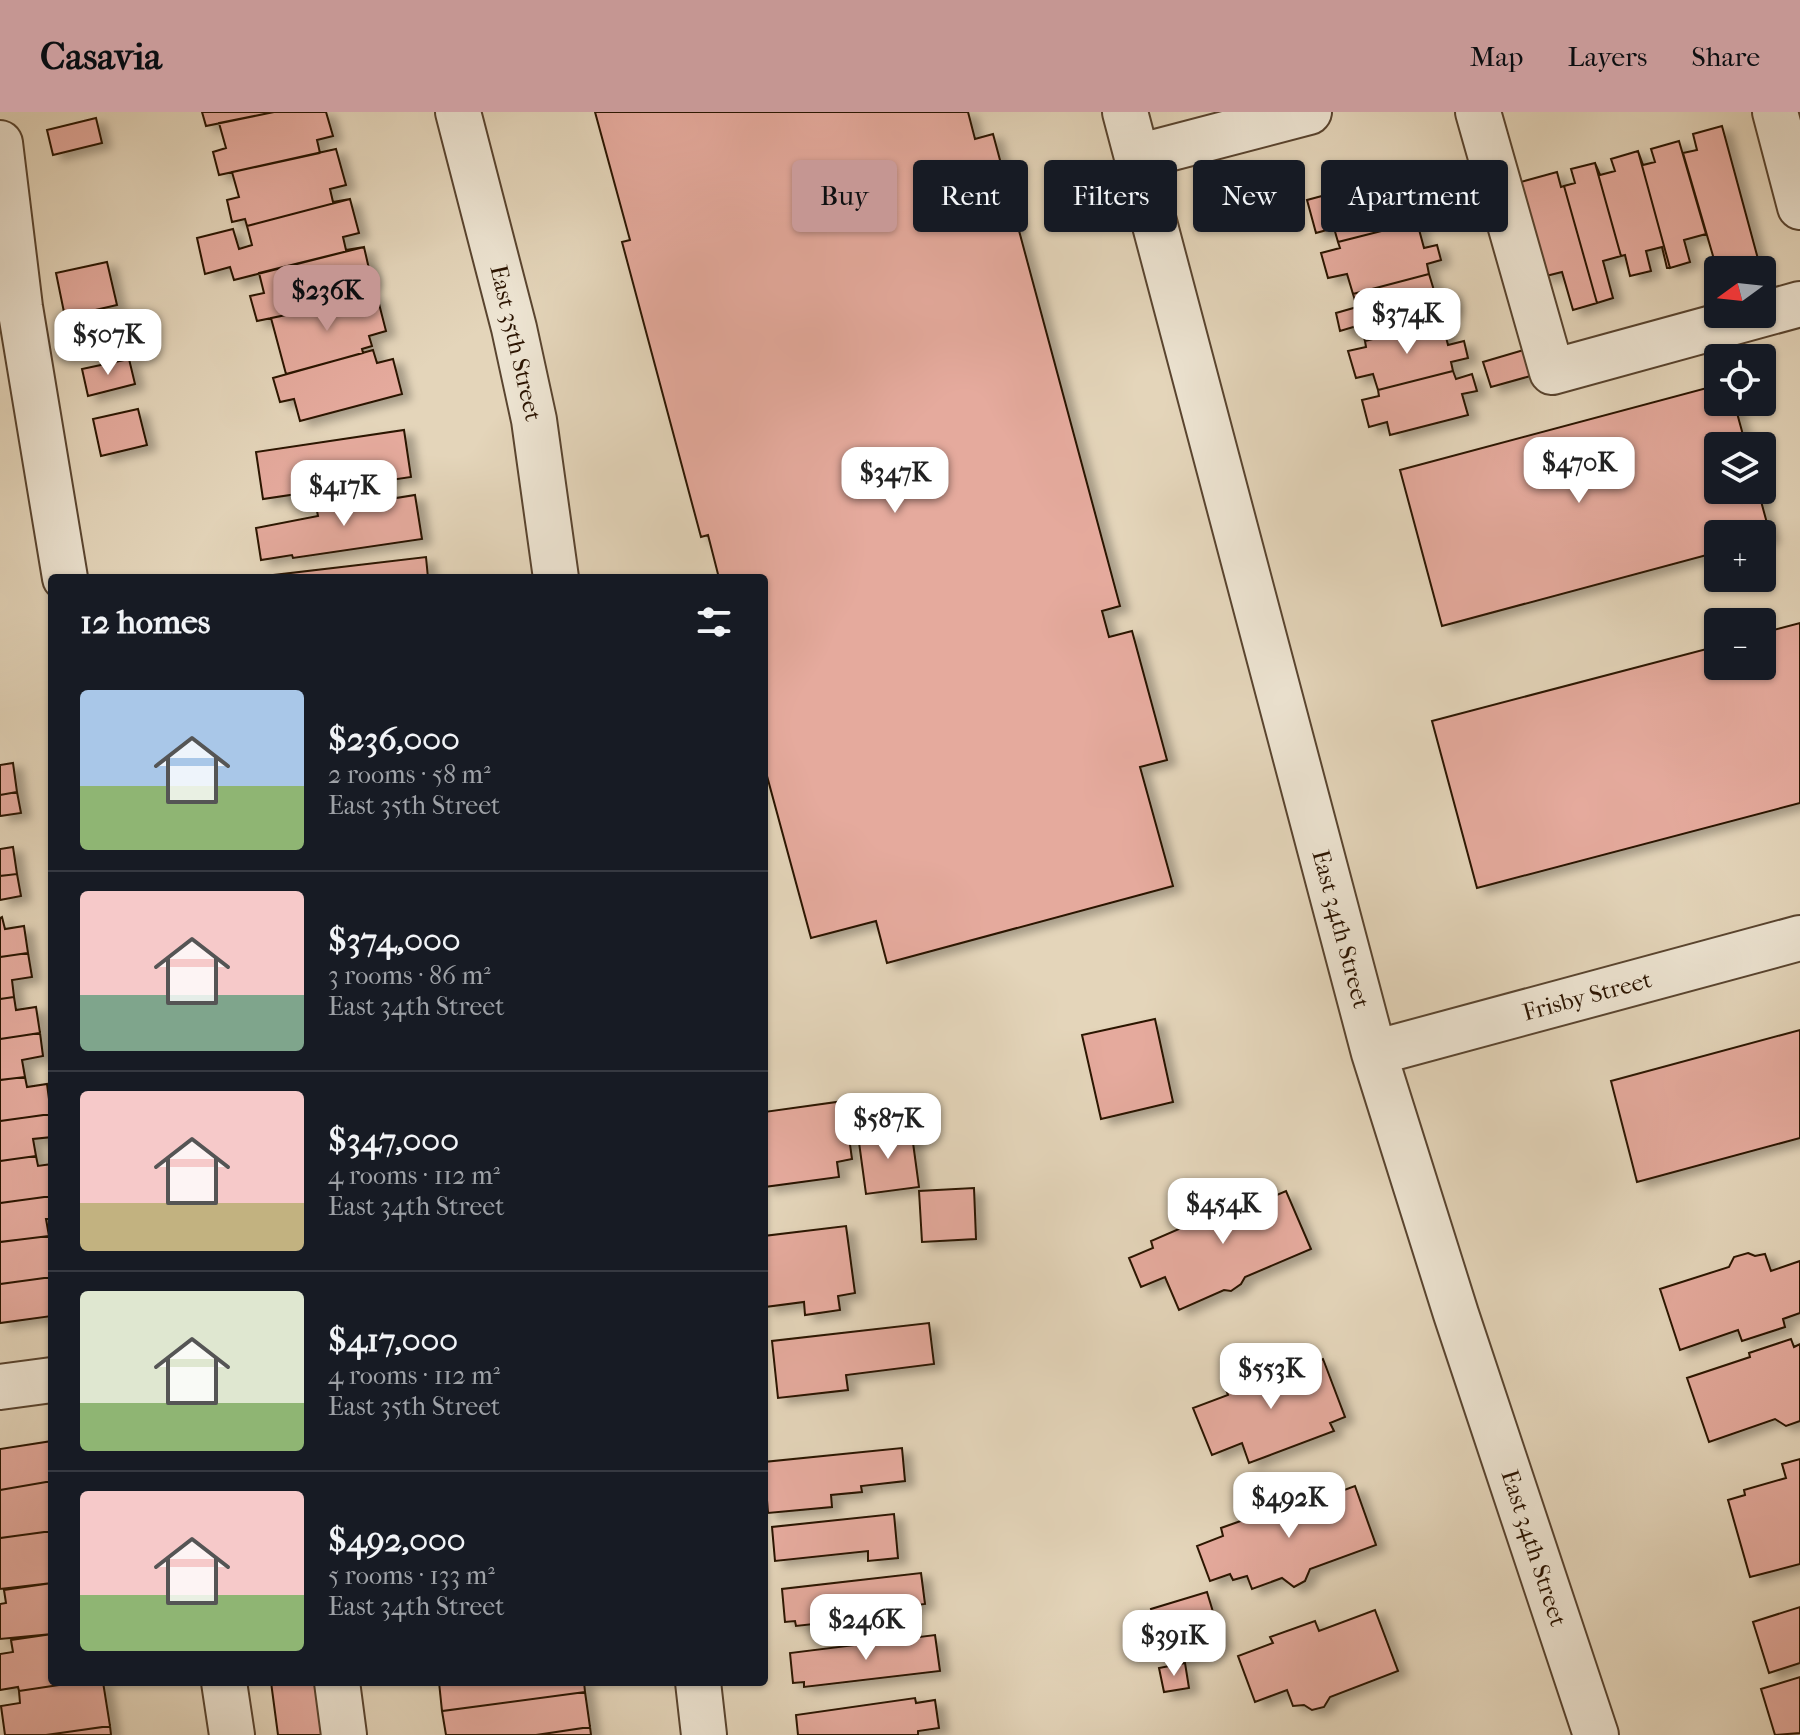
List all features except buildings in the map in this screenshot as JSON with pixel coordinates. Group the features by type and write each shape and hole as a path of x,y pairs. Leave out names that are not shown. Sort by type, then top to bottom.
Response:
{"street":[{"name":"East 35th Street","path":"458,112 514,328 534,420 555,574"},
{"name":"East 34th Street","path":"1125,112 1374,1053 1456,1314 1596,1735"},
{"path":"1137,157 1309,112"},
{"path":"1478,112 1552,372 1800,304"},
{"path":"1775,112 1800,207"},
{"path":"0,143 9,287 64,574"},
{"name":"Frisby Street","path":"1374,1053 1800,938"},
{"path":"0,1387 48,1381"},
{"path":"225,1686 232,1735"},
{"path":"338,1686 344,1735"},
{"path":"698,1686 704,1735"}]}
